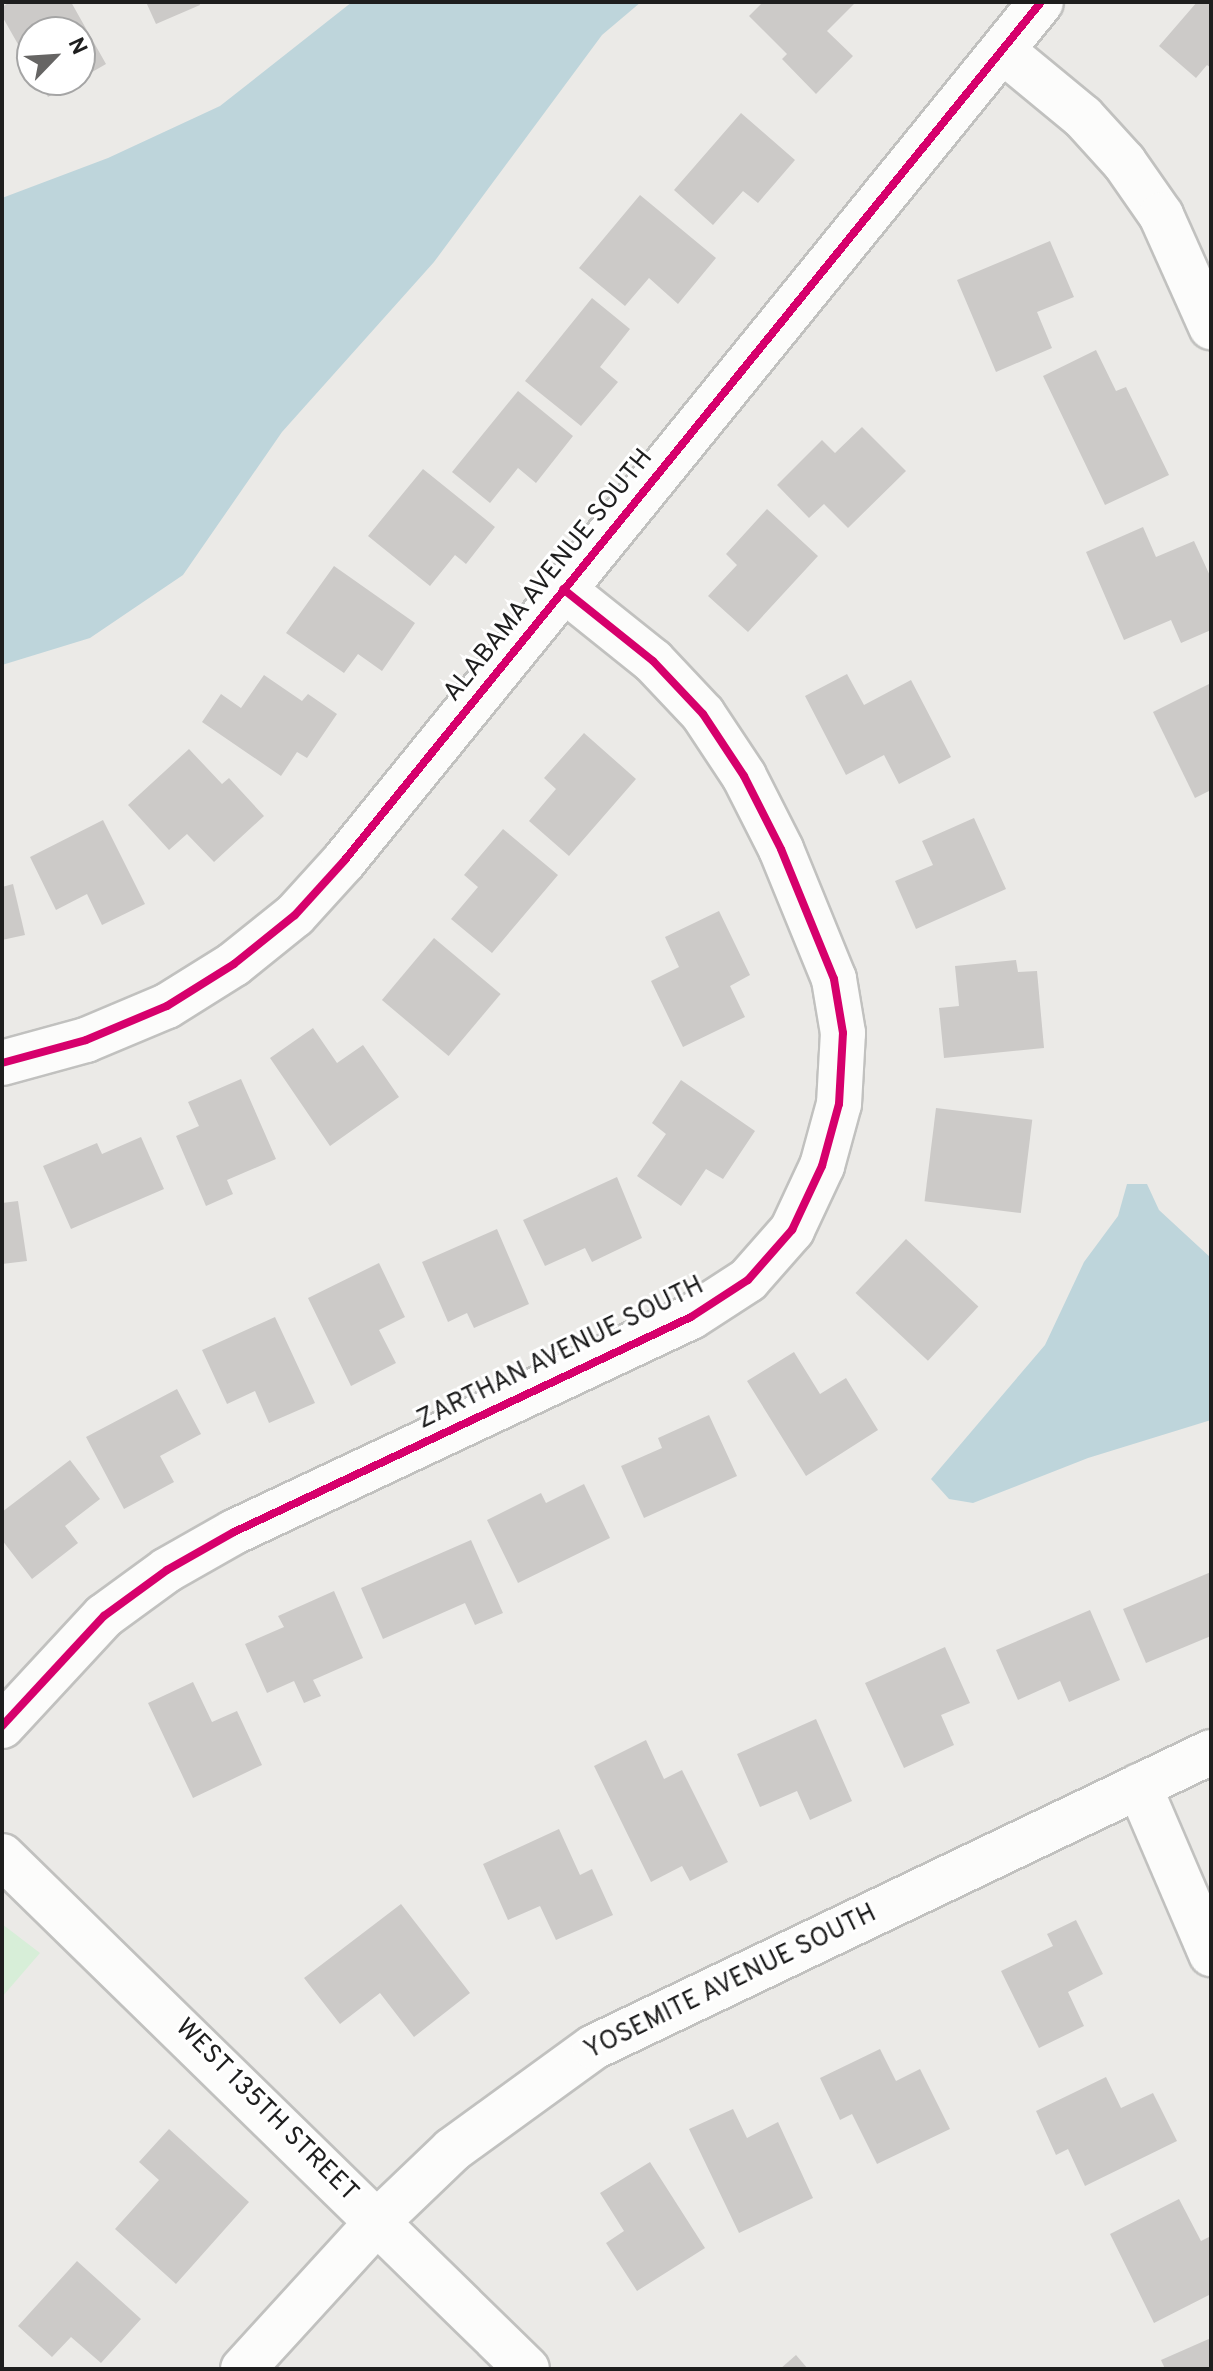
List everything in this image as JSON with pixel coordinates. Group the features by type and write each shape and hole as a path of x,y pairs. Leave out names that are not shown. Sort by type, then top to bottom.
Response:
{"street":[{"name":"ALABAMA AVENUE SOUTH","path":"2,1063 86,1040 167,1006 234,964 295,915 344,861 1041,2"},
{"path":"1003,51 1083,117 1124,162 1161,215 1211,327"},
{"name":"ZARTHAN AVENUE SOUTH","path":"2,1726 104,1616 167,1570 234,1532 691,1317 748,1280 792,1230 822,1166 839,1104 843,1033 834,979 781,849 744,776 703,714 653,661 563,589"},
{"name":"YOSEMITE AVENUE SOUTH","path":"243,2369 377,2222 487,2121 594,2047 1211,1752"},
{"path":"1139,1786 1211,1954"},
{"name":"WEST 135TH STREET","path":"2,1856 527,2369"}],"green space":[{"path":"2,1924 40,1953 2,1997"}],"water":[{"path":"352,2 641,2 602,35 434,262 282,432 183,575 90,638 2,665 2,198 108,158 220,106"},
{"path":"1127,1184 1147,1184 1159,1210 1211,1258 1211,1420 1088,1458 973,1503 949,1499 931,1479 1045,1345 1084,1262 1118,1216"}],"building":[{"path":"10,2 71,2 79,16 16,16 16,41 2,16 2,7"},
{"path":"146,2 199,2 200,5 156,24"},
{"path":"763,2 856,2 827,31 853,56 816,94 782,59 787,54 749,16"},
{"path":"1197,2 1211,2 1211,68 1207,65 1196,78 1159,46"},
{"path":"96,46 106,64 96,70"},
{"path":"741,113 795,160 758,203 743,191 713,225 674,190"},
{"path":"640,195 716,258 678,304 649,278 625,306 579,268"},
{"path":"1050,241 1074,297 1037,312 1052,348 996,372 957,280"},
{"path":"592,298 630,329 600,367 618,382 581,426 525,381"},
{"path":"1096,350 1116,391 1126,387 1169,475 1105,505 1043,376"},
{"path":"518,391 573,436 536,483 518,468 490,503 452,472"},
{"path":"862,427 906,471 848,528 824,504 809,518 777,485 822,440 835,453"},
{"path":"423,469 495,527 466,564 455,555 430,586 368,536"},
{"path":"767,509 818,556 748,632 708,596 737,565 726,554"},
{"path":"1143,527 1156,557 1194,541 1211,578 1211,630 1181,643 1171,620 1124,640 1086,552"},
{"path":"334,566 415,623 382,671 358,654 344,673 286,633"},
{"path":"847,674 864,705 911,680 951,757 899,784 884,755 846,775 805,696"},
{"path":"264,675 302,701 308,694 337,714 307,758 297,752 281,776 202,722 221,694 241,708"},
{"path":"1211,683 1211,790 1195,798 1153,712"},
{"path":"584,733 636,779 569,856 529,821 556,789 544,778"},
{"path":"189,749 222,784 229,778 264,816 214,862 187,834 169,850 128,805"},
{"path":"974,818 1006,889 916,929 895,881 933,865 922,841"},
{"path":"103,820 145,904 102,925 87,894 56,910 30,857"},
{"path":"503,829 558,875 492,953 451,919 478,887 464,875"},
{"path":"13,884 25,935 2,940 2,887"},
{"path":"719,911 750,975 730,986 745,1017 683,1047 651,981 679,967 665,937"},
{"path":"434,938 501,994 449,1056 382,1000"},
{"path":"1016,960 1018,972 1037,971 1044,1048 944,1058 939,1008 959,1006 955,966"},
{"path":"313,1028 337,1063 363,1045 399,1097 330,1146 270,1058"},
{"path":"241,1079 276,1159 227,1180 233,1194 206,1206 176,1136 199,1126 188,1102"},
{"path":"681,1080 755,1131 723,1179 706,1169 681,1206 637,1176 666,1134 652,1123"},
{"path":"936,1108 1032,1120 1021,1213 925,1201"},
{"path":"141,1137 164,1189 71,1229 43,1166 97,1143 102,1154"},
{"path":"617,1177 642,1238 592,1262 585,1248 545,1266 523,1220"},
{"path":"18,1201 27,1261 2,1264 2,1203"},
{"path":"497,1229 529,1304 474,1328 467,1313 448,1322 422,1262"},
{"path":"906,1239 978,1307 928,1361 856,1293"},
{"path":"379,1263 405,1317 379,1330 396,1363 351,1386 308,1298"},
{"path":"275,1317 315,1403 269,1423 255,1391 227,1404 202,1350"},
{"path":"794,1352 820,1394 846,1378 878,1430 806,1476 747,1381"},
{"path":"177,1389 201,1434 160,1456 174,1482 124,1509 86,1437"},
{"path":"709,1415 737,1476 644,1518 621,1466 662,1448 658,1438"},
{"path":"70,1460 100,1499 65,1526 78,1543 32,1579 2,1540 2,1512"},
{"path":"584,1484 610,1538 518,1583 487,1520 541,1493 546,1503"},
{"path":"471,1540 503,1613 475,1625 465,1603 383,1639 361,1588"},
{"path":"1211,1572 1211,1636 1146,1663 1123,1609"},
{"path":"334,1591 363,1658 313,1680 321,1696 304,1703 294,1681 267,1693 245,1644 284,1627 278,1616"},
{"path":"1090,1610 1120,1680 1069,1702 1060,1681 1018,1700 996,1650"},
{"path":"945,1647 970,1703 941,1715 954,1745 904,1768 865,1683"},
{"path":"193,1682 212,1722 237,1711 262,1765 193,1798 148,1703"},
{"path":"816,1719 852,1801 810,1820 797,1791 760,1807 737,1754"},
{"path":"646,1740 664,1779 682,1770 728,1862 690,1881 682,1866 651,1882 594,1766"},
{"path":"559,1829 580,1875 592,1869 613,1915 556,1940 540,1906 508,1920 483,1864"},
{"path":"401,1904 470,1993 414,2037 380,1993 340,2024 304,1978"},
{"path":"1076,1920 1103,1974 1068,1992 1084,2026 1039,2048 1001,1971 1053,1946 1047,1934"},
{"path":"880,2049 896,2081 920,2069 950,2129 877,2164 852,2114 840,2120 820,2078"},
{"path":"1106,2077 1121,2108 1153,2093 1177,2141 1085,2186 1068,2149 1056,2155 1036,2111"},
{"path":"733,2109 747,2138 778,2122 813,2198 739,2233 689,2129"},
{"path":"169,2129 249,2202 176,2284 115,2229 159,2180 139,2162"},
{"path":"650,2162 705,2248 637,2291 606,2243 624,2231 600,2193"},
{"path":"1179,2199 1201,2241 1211,2236 1211,2294 1154,2323 1110,2234"},
{"path":"77,2261 141,2319 101,2363 71,2337 52,2357 18,2326"},
{"path":"1211,2338 1211,2369 1165,2369 1161,2360"},
{"path":"796,2355 808,2369 780,2369"}],"cycle path":[{"path":"2,1063 86,1040 167,1006 234,964 295,915 344,861 1041,2"},
{"path":"2,1726 104,1616 167,1570 234,1532 691,1317 748,1280 792,1230 822,1166 839,1104 843,1033 834,979 781,849 744,776 703,714 653,661 563,589"}]}
